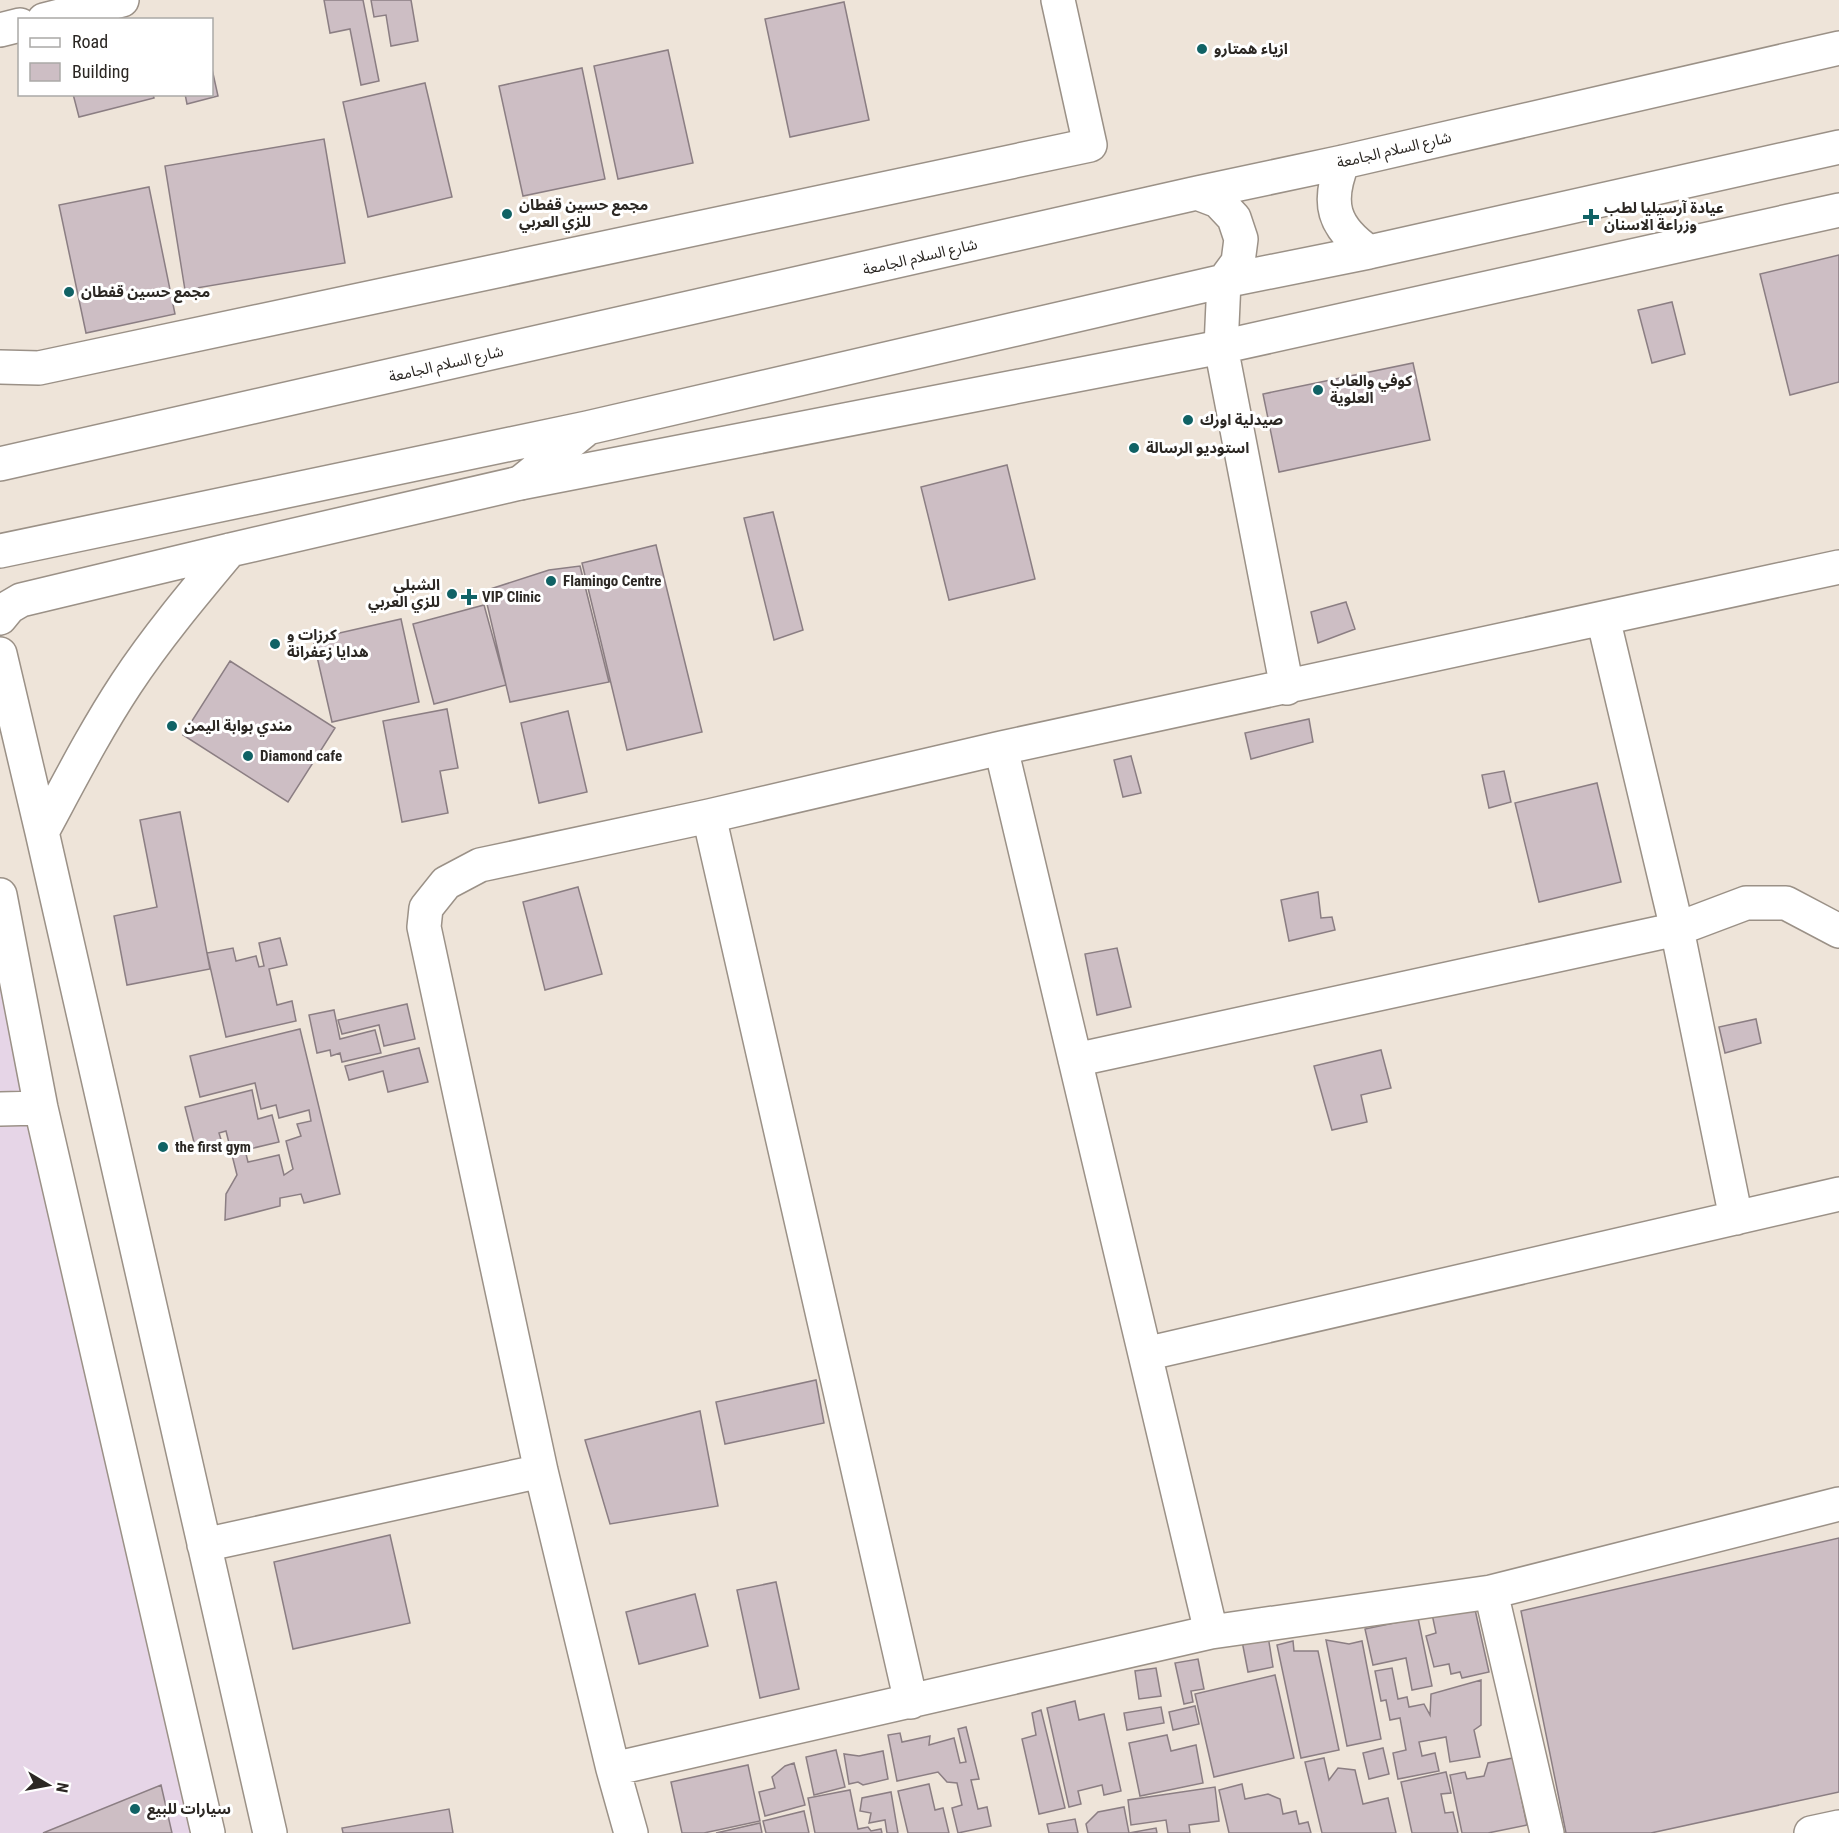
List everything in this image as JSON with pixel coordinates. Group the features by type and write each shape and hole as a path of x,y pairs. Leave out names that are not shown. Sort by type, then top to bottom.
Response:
{"street":[{"path":"52,18 122,0"},
{"path":"0,367 39,368 1090,146 1058,0"},
{"path":"0,30 18,25"},
{"name":"شارع السلام الجامعة","path":"0,464 1839,48"},
{"path":"0,551 587,428 1224,281 1369,252 1839,147"},
{"path":"1343,162 1334,182 1334,203 1339,223 1352,240 1369,252"},
{"path":"1197,193 1218,201 1234,218 1241,239 1238,262 1224,281 1221,347 1287,688"},
{"path":"0,618 9,607 21,600 520,483 1221,347 1839,210"},
{"path":"520,483 587,428"},
{"path":"42,832 82,756 126,684 176,615 230,550"},
{"path":"631,1833 613,1769 541,1471 424,927 426,908 446,883 480,865 709,816 1001,748 1839,567"},
{"path":"1603,618 1677,929 1736,1218"},
{"path":"0,654 270,1833"},
{"path":"1001,748 1211,1632"},
{"path":"709,816 911,1701"},
{"path":"0,895 41,1108 208,1833"},
{"path":"1075,1060 1677,929 1746,903 1786,903 1839,931"},
{"path":"0,1109 41,1108"},
{"path":"1145,1354 1839,1194"},
{"path":"204,1545 541,1471"},
{"path":"613,1769 1211,1632 1491,1592 1839,1504"},
{"path":"1491,1592 1547,1833"},
{"path":"1811,1833 1839,1827"}],"shaded area":[{"path":"0,921 200,1833 0,1833"}],"building":[{"path":"324,0 363,0 379,81 361,85 350,29 330,33"},
{"path":"371,0 411,0 418,41 391,46 386,15 374,17"},
{"path":"844,2 869,120 790,137 765,19"},
{"path":"668,50 693,163 618,179 594,66"},
{"path":"582,68 605,179 523,196 499,86"},
{"path":"213,74 218,96 187,104 185,96 213,96"},
{"path":"425,83 452,197 368,217 343,102"},
{"path":"74,96 154,96 154,98 79,117"},
{"path":"324,139 345,263 185,290 165,166"},
{"path":"149,187 175,314 86,333 59,205"},
{"path":"1839,255 1839,382 1790,395 1760,274"},
{"path":"1672,302 1685,354 1652,363 1638,310"},
{"path":"1413,363 1430,440 1279,472 1263,394"},
{"path":"1007,465 1035,579 949,600 921,487"},
{"path":"773,512 803,630 774,640 744,518"},
{"path":"656,545 702,732 627,750 582,563"},
{"path":"580,566 609,682 510,702 484,591 549,570"},
{"path":"1346,602 1355,629 1318,643 1311,612"},
{"path":"484,605 506,685 434,704 413,624"},
{"path":"401,619 419,702 332,722 313,639"},
{"path":"230,661 335,728 288,802 183,735"},
{"path":"447,709 458,768 440,771 448,813 402,822 383,721"},
{"path":"568,711 587,792 539,803 521,723"},
{"path":"1309,719 1313,742 1251,759 1245,733"},
{"path":"1131,756 1141,793 1123,797 1114,760"},
{"path":"1504,771 1511,802 1489,808 1482,775"},
{"path":"1597,783 1621,882 1539,902 1515,803"},
{"path":"180,812 210,969 127,985 114,916 157,907 140,820"},
{"path":"578,887 602,974 545,990 523,902"},
{"path":"1318,892 1321,918 1332,917 1335,930 1289,941 1281,900"},
{"path":"280,938 287,965 269,969 277,1005 292,1001 296,1021 226,1037 207,953 233,948 236,961 256,956 259,967 264,966 259,943"},
{"path":"1117,948 1131,1007 1097,1015 1085,954"},
{"path":"407,1004 415,1039 384,1046 379,1025 342,1034 338,1020"},
{"path":"334,1010 340,1039 375,1030 381,1053 342,1062 340,1053 331,1056 330,1050 317,1053 309,1015"},
{"path":"1756,1019 1761,1043 1725,1053 1719,1027"},
{"path":"300,1029 340,1194 304,1203 301,1194 280,1198 280,1206 225,1220 226,1194 237,1175 226,1131 219,1133 222,1143 196,1150 185,1107 252,1090 258,1119 272,1115 279,1142 245,1150 248,1162 279,1155 284,1175 293,1169 286,1141 301,1136 297,1124 311,1121 309,1110 279,1118 276,1105 261,1109 255,1083 200,1097 190,1056"},
{"path":"419,1048 428,1082 388,1092 383,1071 349,1080 345,1066"},
{"path":"1381,1050 1391,1088 1361,1095 1367,1122 1332,1130 1314,1066"},
{"path":"816,1380 824,1423 725,1444 716,1402"},
{"path":"700,1411 718,1506 610,1524 585,1440"},
{"path":"390,1535 410,1623 293,1649 274,1562"},
{"path":"1839,1538 1839,1792 1651,1833 1566,1833 1521,1611"},
{"path":"776,1582 799,1689 760,1698 737,1590"},
{"path":"695,1594 708,1646 639,1664 626,1612"},
{"path":"1474,1605 1489,1672 1462,1678 1460,1672 1451,1674 1449,1664 1434,1667 1426,1636 1436,1633 1432,1614"},
{"path":"1418,1618 1432,1686 1412,1690 1406,1658 1373,1665 1365,1629"},
{"path":"1268,1636 1273,1667 1248,1672 1242,1641"},
{"path":"1326,1640 1349,1644 1362,1641 1381,1739 1347,1746"},
{"path":"1293,1641 1294,1651 1318,1651 1339,1750 1301,1758 1277,1645"},
{"path":"1198,1659 1204,1689 1191,1691 1193,1702 1184,1704 1175,1663"},
{"path":"1156,1668 1161,1696 1139,1699 1135,1671"},
{"path":"1392,1668 1398,1699 1407,1697 1409,1707 1424,1704 1430,1715 1431,1694 1481,1680 1481,1725 1474,1730 1480,1757 1450,1762 1446,1737 1419,1742 1422,1756 1435,1753 1439,1771 1398,1779 1393,1753 1406,1750 1400,1718 1390,1720 1386,1700 1381,1701 1375,1671"},
{"path":"1275,1675 1294,1758 1214,1777 1195,1694"},
{"path":"1075,1701 1079,1720 1104,1714 1121,1791 1104,1795 1102,1785 1078,1791 1081,1804 1069,1807 1047,1708"},
{"path":"1195,1706 1199,1724 1173,1730 1169,1712"},
{"path":"1161,1707 1164,1723 1127,1730 1124,1713"},
{"path":"1041,1710 1065,1808 1039,1814 1022,1739 1036,1735 1032,1713"},
{"path":"966,1727 979,1779 971,1780 978,1809 987,1807 991,1826 958,1833 952,1808 962,1805 957,1783 947,1782 938,1772 897,1781 888,1735 900,1733 902,1742 930,1736 929,1745 954,1738 960,1763 966,1762 958,1729"},
{"path":"1167,1735 1171,1751 1196,1745 1203,1783 1140,1796 1129,1743"},
{"path":"1383,1748 1389,1774 1369,1779 1363,1753"},
{"path":"836,1750 845,1787 814,1795 806,1757"},
{"path":"883,1751 888,1779 863,1785 858,1782 849,1784 844,1754 859,1756"},
{"path":"1324,1758 1329,1780 1338,1768 1355,1770 1363,1804 1388,1798 1396,1833 1322,1833 1305,1762"},
{"path":"1513,1758 1527,1825 1488,1833 1462,1833 1450,1775 1465,1772 1467,1779 1484,1776 1488,1763"},
{"path":"794,1763 805,1805 765,1816 759,1792 775,1788 772,1777 785,1766"},
{"path":"748,1765 760,1821 704,1833 682,1833 671,1782"},
{"path":"1446,1772 1451,1793 1441,1794 1445,1813 1453,1812 1458,1833 1412,1833 1401,1782"},
{"path":"929,1784 935,1810 943,1808 949,1833 908,1833 898,1791"},
{"path":"1242,1784 1245,1799 1268,1794 1280,1799 1283,1814 1296,1811 1299,1824 1308,1822 1311,1833 1229,1833 1219,1790"},
{"name":"سيارات للبيع","path":"161,1785 172,1833 43,1833"},
{"path":"1215,1787 1219,1821 1189,1825 1190,1833 1168,1833 1166,1820 1131,1825 1128,1800"},
{"path":"850,1790 858,1829 868,1827 871,1831 881,1829 882,1833 815,1833 808,1798"},
{"path":"891,1792 898,1833 887,1833 885,1820 869,1823 871,1813 860,1811 862,1798"},
{"path":"1124,1807 1129,1833 1088,1833 1086,1824 1098,1812"},
{"path":"449,1809 453,1833 343,1833 342,1828"},
{"path":"804,1811 809,1833 766,1833 763,1821"},
{"path":"1075,1819 1078,1833 1049,1833 1047,1824"},
{"path":"760,1823 762,1833 716,1833"},
{"path":"1156,1828 1157,1833 1129,1833"}],"place":[{"name":"ازياء همتارو","path":"1202,49"},
{"name":"مجمع حسين قفطان للزي العربي","path":"507,214"},
{"name":"عيادة آرسيليا لطب وزراعة الاسنان","path":"1591,217"},
{"name":"مجمع حسين قفطان","path":"69,292"},
{"name":"كوفي والعاب العلوية","path":"1318,390"},
{"name":"صيدلية اورك","path":"1188,420"},
{"name":"استوديو الرسالة","path":"1134,448"},
{"name":"Flamingo Centre","path":"551,581"},
{"name":"الشبلي للزي العربي","path":"452,594"},
{"name":"VIP Clinic","path":"469,597"},
{"name":"كرزات و هدايا زعفرانة","path":"275,644"},
{"name":"مندي بوابة اليمن","path":"172,726"},
{"name":"Diamond cafe","path":"248,756"},
{"name":"the first gym","path":"163,1147"},
{"name":"سيارات للبيع","path":"135,1809"}]}
